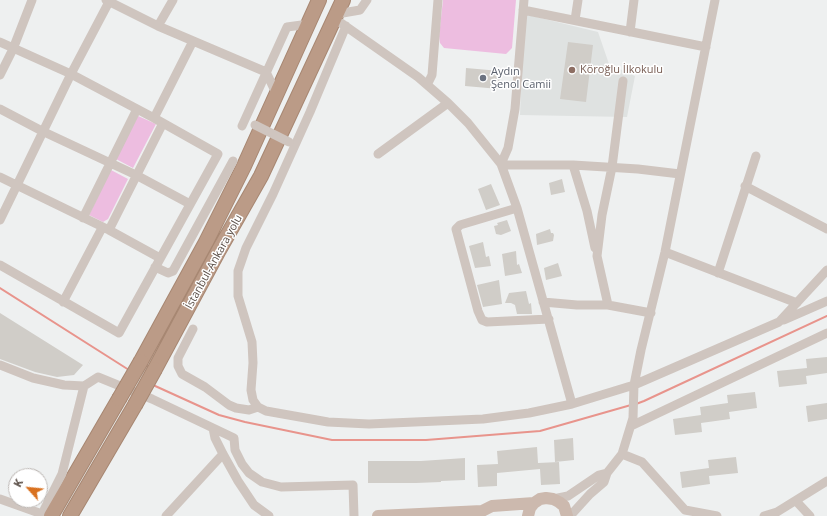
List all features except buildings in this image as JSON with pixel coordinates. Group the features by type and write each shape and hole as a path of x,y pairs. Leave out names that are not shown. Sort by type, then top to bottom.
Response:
{"highway":[{"name":"İstanbul-Ankara yolu","path":"44,516 119,399 206,242 239,163 277,95 319,0"},
{"name":"İstanbul-Ankara yolu","path":"71,515 155,369 219,250 262,176 339,20 343,0"}],"main road":[{"path":"378,516 481,513 492,506 534,503 546,498 553,499 564,506 568,516"},
{"path":"528,516 530,508 534,503"}],"street":[{"path":"0,76 13,49 32,0"},
{"path":"0,220 42,131 108,0 158,26 266,72 277,95"},
{"path":"158,26 173,0"},
{"path":"366,0 360,10 339,20 310,112 273,194 246,248 238,271 238,296 252,342 252,400 258,406 266,411 289,416 328,422 369,424 483,420 529,413 634,390 827,301"},
{"path":"427,85 432,75 438,0"},
{"path":"502,165 508,148 515,108 524,0"},
{"path":"575,20 578,0"},
{"path":"630,32 634,0"},
{"path":"568,516 604,482 607,473 622,454 632,422 634,390 641,350 666,252 715,0"},
{"path":"523,10 706,47"},
{"path":"339,20 427,85 448,103 468,123 502,165 517,208 572,404"},
{"path":"242,126 287,27 309,24"},
{"path":"154,118 193,41"},
{"path":"0,42 71,74 218,154 239,163 173,271 168,273 155,267"},
{"path":"597,256 602,215 612,168 623,81"},
{"path":"378,154 448,103"},
{"path":"0,109 42,131 110,162 190,204"},
{"path":"83,218 136,109"},
{"path":"63,302 136,175 163,123"},
{"path":"255,126 289,142"},
{"path":"0,264 63,302 119,333 218,154"},
{"path":"718,273 756,156"},
{"path":"502,165 573,165 638,169 680,174"},
{"path":"573,165 587,211 608,305"},
{"path":"0,177 160,258"},
{"path":"745,186 827,229"},
{"path":"517,208 460,225 456,229 478,312 482,320 487,322 548,319"},
{"path":"666,252 798,303"},
{"path":"779,322 827,270"},
{"path":"543,302 577,305 608,305 651,313"},
{"path":"194,329 178,358 178,369 182,374 205,387 229,405 236,408 249,410 258,406"},
{"path":"632,422 827,333"},
{"path":"0,365 47,382 64,385 84,386 98,377 152,399 234,438 235,450 242,464 249,473 262,482 281,487 353,486 354,516"},
{"path":"0,498 44,516 62,474 84,386"},
{"path":"213,428 215,438 238,481 254,504 269,516"},
{"path":"166,516 223,454"},
{"path":"622,454 642,462 683,513 717,516"},
{"path":"553,499 568,496 599,475 607,473"},
{"path":"764,516 777,512 827,481"},
{"path":"796,501 810,516"}],"shaded area":[{"path":"443,0 516,0 512,48 506,54 444,48 440,43 439,36"},
{"name":"Köroğlu İlkokulu","path":"524,14 598,32 609,64 635,76 627,117 520,115"},
{"path":"138,116 156,124 133,168 116,159"},
{"path":"111,170 128,179 108,219 103,222 89,215"}],"waterway":[{"path":"0,288 129,370"},
{"path":"636,404 827,316"},
{"path":"153,385 219,415 245,422 332,440 426,440 540,431 631,405"}],"place":[{"name":"Köroğlu İlkokulu","path":"572,70"},
{"name":"Aydın Şenol Camii","path":"483,78"}]}
